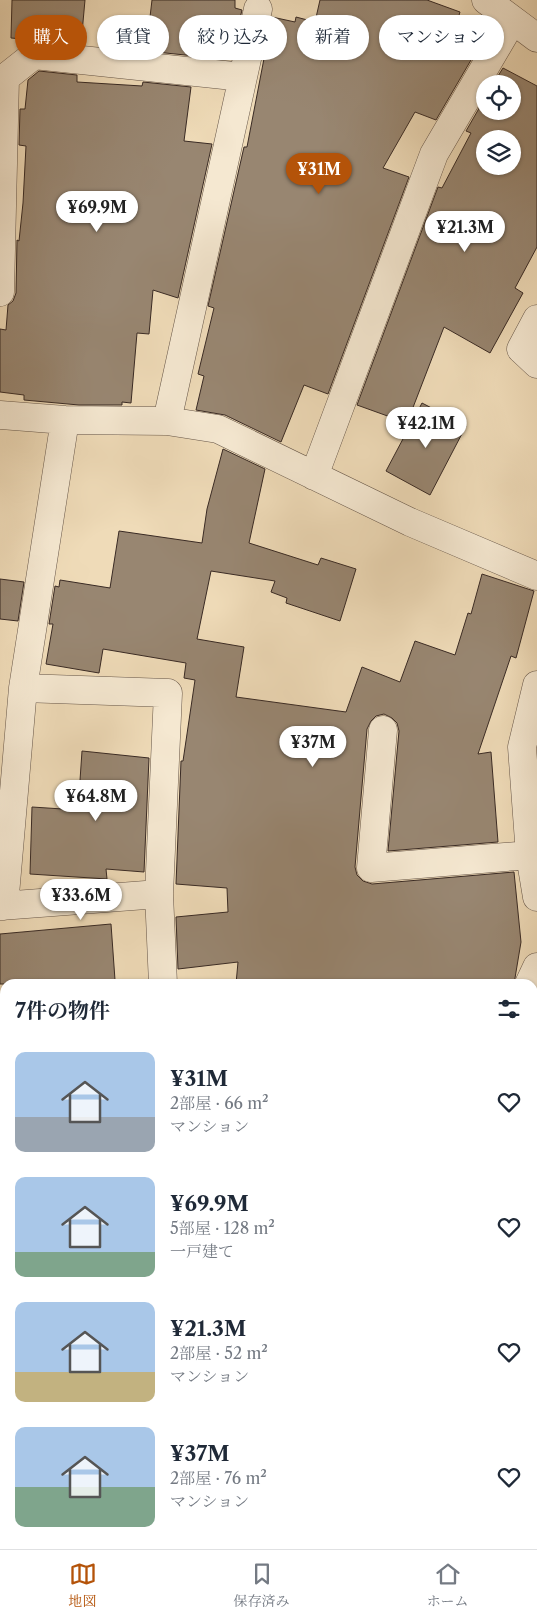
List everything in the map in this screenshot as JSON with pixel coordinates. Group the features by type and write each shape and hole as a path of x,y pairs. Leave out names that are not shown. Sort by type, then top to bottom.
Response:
{"street":[{"path":"486,0 537,38"},
{"path":"167,421 258,9"},
{"path":"314,476 434,154 512,21"},
{"path":"0,292 5,78 34,55 243,77"},
{"path":"537,319 521,349 537,364"},
{"path":"0,415 65,420 167,421 218,429 410,522 537,576"},
{"path":"65,420 23,688 2,906 159,894"},
{"path":"537,685 522,746 530,855 537,897"},
{"path":"23,688 168,693 159,894 163,979"},
{"path":"383,730 371,868 530,855"},
{"path":"531,979 537,967"}],"building":[{"path":"12,0 85,0 84,15 15,15 15,38 11,38"},
{"path":"152,0 235,0 235,8 242,10 241,15 179,15 179,54 169,53 169,15 150,15"},
{"path":"320,0 427,0 460,12 459,15 379,15 379,60 471,60 436,120 415,112 383,168 409,177 328,394 304,385 281,442 225,415 196,410 204,376 198,374 214,308 208,306 244,147 247,147 264,60 287,60 287,20 295,22 296,17 297,60 369,60 369,15 317,15"},
{"path":"503,68 516,75 499,75"},
{"path":"39,71 77,75 77,82 142,86 143,82 191,87 184,141 212,144 178,298 153,290 149,334 137,333 131,403 122,402 122,405 79,405 24,400 24,395 0,392 0,329 6,330 8,305 13,301 16,293 17,240 19,241 23,203 26,146 19,145 20,109 25,109 28,80"},
{"path":"521,78 537,86 537,247 515,288 523,293 490,353 444,327 407,423 357,405 438,187 442,188 471,133 466,131 476,114 476,120 521,120"},
{"path":"422,403 466,426 430,495 386,471"},
{"path":"223,449 265,469 249,543 318,565 321,558 356,569 340,621 286,603 287,598 271,592 275,581 211,571 197,639 244,647 236,697 346,712 362,667 400,682 415,641 455,655 468,613 471,614 482,574 534,591 516,658 511,656 478,754 491,752 498,842 388,851 399,731 397,723 384,714 376,716 367,729 355,867 357,875 363,881 372,884 514,872 521,942 515,979 236,979 238,962 178,969 176,917 228,912 227,888 176,884 181,761 183,761 195,680 184,678 186,663 103,649 99,673 46,664 53,624 49,624 55,586 59,587 60,580 110,588 119,531 202,543 207,509"},
{"path":"0,579 24,582 18,621 0,619"},
{"path":"82,751 149,758 144,872 106,869 107,879 30,874 32,807 78,810"},
{"path":"111,924 115,979 0,979 0,934"}]}
